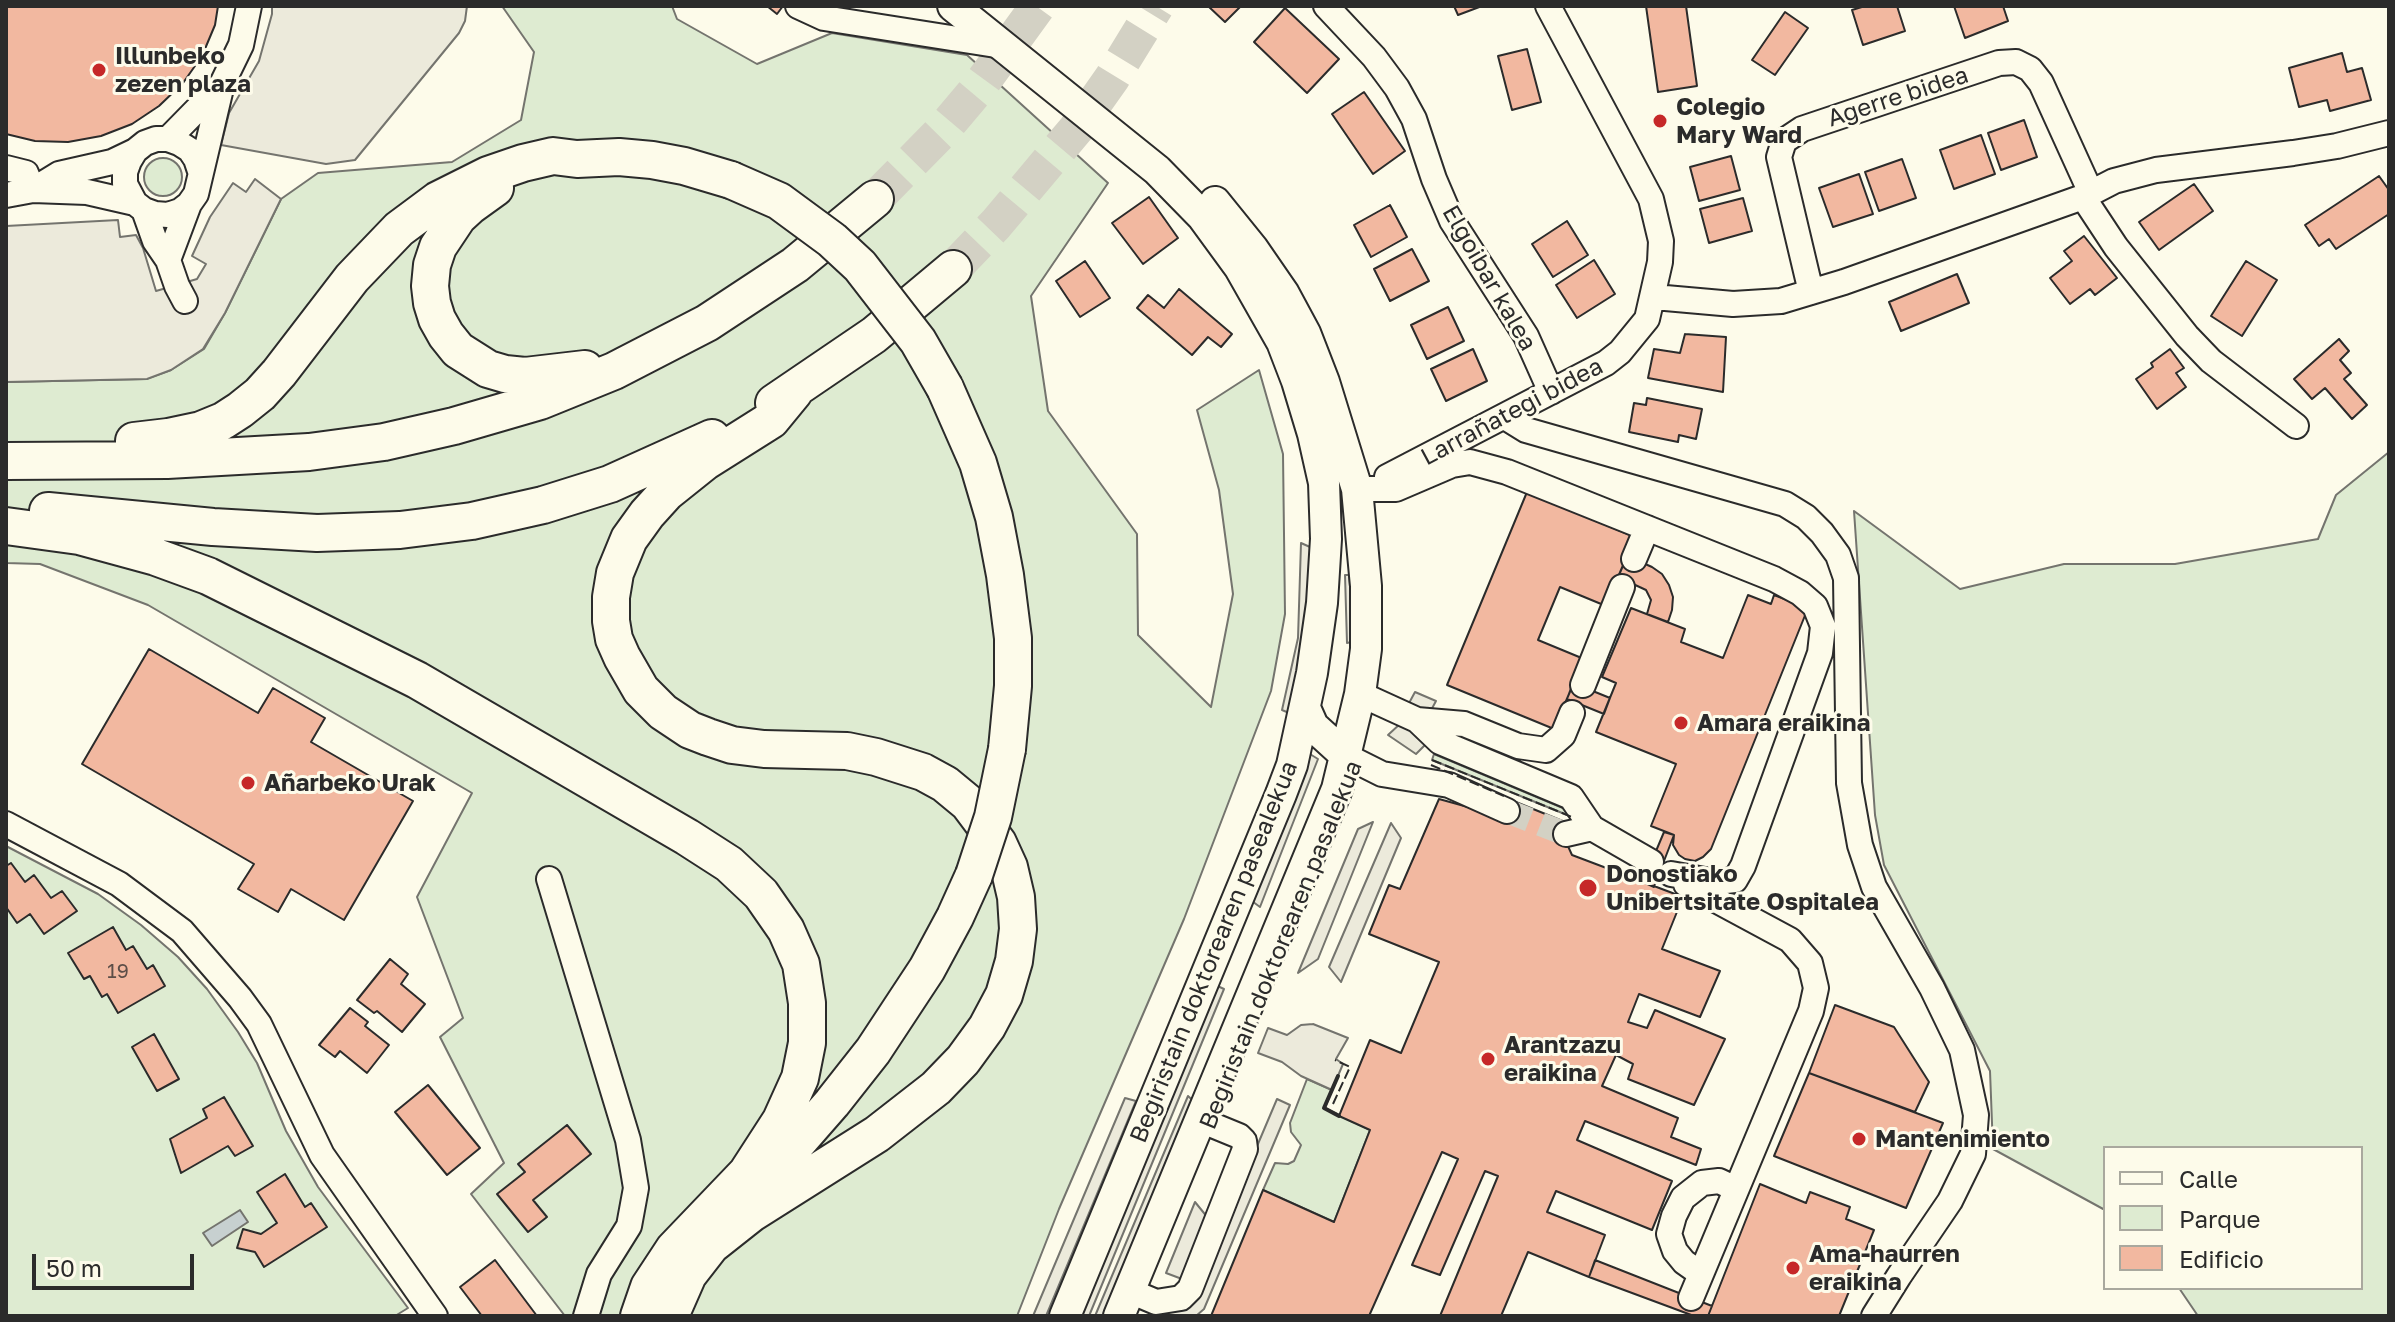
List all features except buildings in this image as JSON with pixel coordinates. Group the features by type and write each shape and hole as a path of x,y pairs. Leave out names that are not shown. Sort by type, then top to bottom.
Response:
{"highway":[{"path":"73,460 100,443 168,437 201,430 223,421 260,394 366,262 418,213 457,189 523,163 553,156 652,160 704,171 760,191 791,209 860,266 918,341 945,388 978,463 994,517 1005,575 1013,638 1013,686 1007,749 993,817 974,875 951,926 909,998 840,1093 709,1247 688,1275 670,1316"},
{"path":"577,159 493,189 470,206 447,231 438,247 432,265 432,303 446,335 458,350 488,369 525,376 581,368 614,371"},
{"path":"6,461 242,457 309,452 384,442 540,401 614,371 707,323 795,265 875,199"},
{"path":"6,510 68,512 213,527 317,533 400,530 472,521 543,505 610,484 742,422 794,392 874,335 953,269"},
{"path":"709,1247 752,1213 877,1134 936,1088 963,1060 987,1027 1004,995 1014,961 1018,929 1016,897 1009,867 998,843 968,803 945,784 923,772 876,757 847,751 732,745 690,730 663,712 641,690 614,639 611,597 615,573 629,539 647,514 666,493 706,461 771,420 794,392"},
{"path":"6,526 79,536 156,557 208,576 417,680 729,864 761,894 786,930 801,964 807,1003 807,1043 800,1078 781,1120 748,1171"},
{"path":"639,1316 649,1287 674,1249 868,1048 909,998"}],"main road":[{"name":"Begiristain doktorearen pasealekua","path":"953,6 1157,170 1202,216 1247,281 1282,342 1328,455 1359,502 1334,521 1326,539"},
{"path":"985,6 1171,157 1217,203 1253,249 1284,294 1305,333 1324,382 1359,502 1372,619 1366,649 1365,696 1351,758 1226,1058 1205,1122 1130,1305"},
{"name":"Begiristain doktorearen pasealekua","path":"1065,1316 1292,765 1318,631 1326,539 1324,483 1297,381"},
{"path":"1324,577 1335,557 1343,553 1351,555 1355,563 1358,592 1372,619"},
{"path":"1305,708 1313,726 1351,758"}],"street":[{"path":"168,260 200,183 200,171 222,84 241,45 249,6"},
{"path":"798,6 824,18 1002,46"},
{"name":"Elgoibar kalea","path":"1326,6 1374,57 1397,88 1414,119 1452,221 1526,336 1551,392"},
{"name":"Larrañategi bidea","path":"1359,502 1391,476 1606,363 1620,352 1647,319 1654,297 1661,241 1651,199 1549,7"},
{"name":"Agerre bidea","path":"1811,292 1779,157 1784,141 1802,129 1999,63 2016,62 2030,69 2041,83 2087,195 2116,247 2187,336 2211,361 2296,426"},
{"path":"168,139 222,84"},
{"path":"1654,297 1733,304 1781,301 2087,195 2114,181 2156,170 2337,146 2389,133"},
{"path":"33,190 59,174 112,162 156,139 168,139 190,150 200,171"},
{"path":"135,151 125,172 129,194 139,206 155,241 168,260 185,301"},
{"path":"6,168 26,173 33,190"},
{"path":"6,195 33,190 87,192 139,206 155,214 168,215 189,204"},
{"path":"1505,417 1526,430 1785,504 1806,517 1838,555 1846,578 1849,783 1860,845 1874,887 1932,988 1962,1050 1976,1115 1973,1154 1950,1201 1874,1316"},
{"path":"1359,502 1452,465 1470,462 1507,472 1774,579 1800,593 1815,606 1823,626 1820,653 1735,880 1716,882 1661,868"},
{"path":"1634,559 1647,528"},
{"path":"1583,685 1622,587"},
{"path":"1053,1316 1279,770 1318,631"},
{"path":"1365,696 1417,720 1440,742 1571,797 1592,828 1790,940 1810,963 1816,988 1811,1011 1687,1309"},
{"path":"1417,720 1464,724 1518,746 1546,750 1563,735 1572,713"},
{"path":"1351,758 1382,774 1449,785 1507,811"},
{"name":"Begiristain doktorearen pasalekua","path":"1205,1122 1346,795 1351,758"},
{"path":"6,824 119,884 182,931 259,1024 322,1155 435,1316"},
{"path":"1566,834 1592,828"},
{"path":"549,879 628,1140 636,1188 629,1226 599,1274 586,1316"},
{"path":"1130,1305 1181,1298 1190,1289 1245,1149 1244,1141 1239,1136 1205,1122"},
{"path":"1701,1274 1675,1251 1669,1234 1674,1216 1683,1198 1702,1183 1719,1181 1736,1189"}],"green space":[{"path":"502,6 672,6 677,19 757,64 832,33 967,55 1108,183 1031,296 1048,411 1137,534 1138,635 1211,707 1233,594 1219,490 1197,410 1259,370 1283,454 1285,614 1271,691 1184,919 1059,1209 1017,1316 565,1316 471,1194 504,1163 440,1037 463,1018 417,897 472,793 148,605 40,564 6,563 6,382 146,379 171,370 204,349 281,199 318,173 452,162 521,120 534,52"},
{"path":"163,158 176,164 182,177 176,190 163,196 150,190 144,177 150,164"},
{"path":"2389,452 2389,1316 2198,1316 2180,1290 2363,1290 2363,1146 2103,1146 2103,1209 1993,1149 1990,1071 1884,865 1875,815 1854,511 1960,589 2064,564 2175,564 2318,539 2336,495"},
{"path":"1434,754 1570,811 1572,817 1432,760"},
{"path":"6,846 98,894 178,957 207,989 257,1063 286,1131 318,1187 408,1308 395,1316 6,1316"},
{"path":"1307,1079 1332,1090 1325,1108 1370,1130 1334,1222 1263,1190 1275,1163 1294,1161 1301,1145 1291,1132 1290,1123"}],"shaded area":[{"path":"272,6 467,6 459,33 355,160 326,164 221,145 229,113 259,61"},
{"path":"255,179 281,199 225,313 203,349 171,370 147,379 6,382 6,226 118,220 120,237 136,235 143,248 156,291 197,279 206,264 192,256 210,217 233,183 246,192"},
{"path":"1301,543 1310,547 1309,617 1289,713 1282,710 1298,638"},
{"path":"1345,575 1349,575 1353,620 1351,642 1347,643"},
{"path":"1415,692 1436,701 1429,714 1408,705"},
{"path":"1401,723 1429,741 1416,754 1388,735"},
{"path":"1305,751 1318,759 1260,907 1245,896"},
{"path":"1373,822 1318,959 1298,973 1358,829"},
{"path":"1391,823 1401,838 1341,982 1329,967"},
{"path":"1211,983 1224,989 1089,1316 1072,1316"},
{"path":"1313,1024 1348,1038 1336,1059 1343,1064 1332,1090 1301,1076 1282,1062 1258,1053 1268,1028 1287,1035 1301,1025"},
{"path":"1188,1096 1200,1107 1111,1316 1095,1316"},
{"path":"1125,1098 1136,1101 1046,1316 1033,1316"},
{"path":"1277,1099 1290,1105 1204,1309 1196,1316 1156,1316 1155,1311 1171,1311 1238,1191"},
{"path":"1195,1202 1208,1218 1182,1279 1166,1273"},
{"path":"240,1210 248,1222 212,1246 203,1233"}],"tunnel":[{"path":"875,199 942,131 979,87 1038,6"},
{"path":"953,269 996,224 1076,129 1156,6"},
{"path":"1507,811 1566,834"}],"fence":[{"path":"1432,760 1572,817"},
{"path":"1431,765 1504,796"},
{"path":"1333,1104 1350,1067 1335,1060"}],"wall":[{"path":"1338,1076 1324,1108 1339,1116"}],"place":[{"name":"Illunbeko zezen plaza","path":"99,70"},
{"name":"Colegio Mary Ward","path":"1660,121"},
{"name":"Amara eraikina","path":"1681,723"},
{"name":"Añarbeko Urak","path":"248,783"},
{"name":"Donostiako Unibertsitate Ospitalea","path":"1588,888"},
{"name":"Arantzazu eraikina","path":"1488,1059"},
{"name":"Mantenimiento","path":"1859,1139"},
{"name":"Ama-haurren eraikina","path":"1793,1268"}]}
